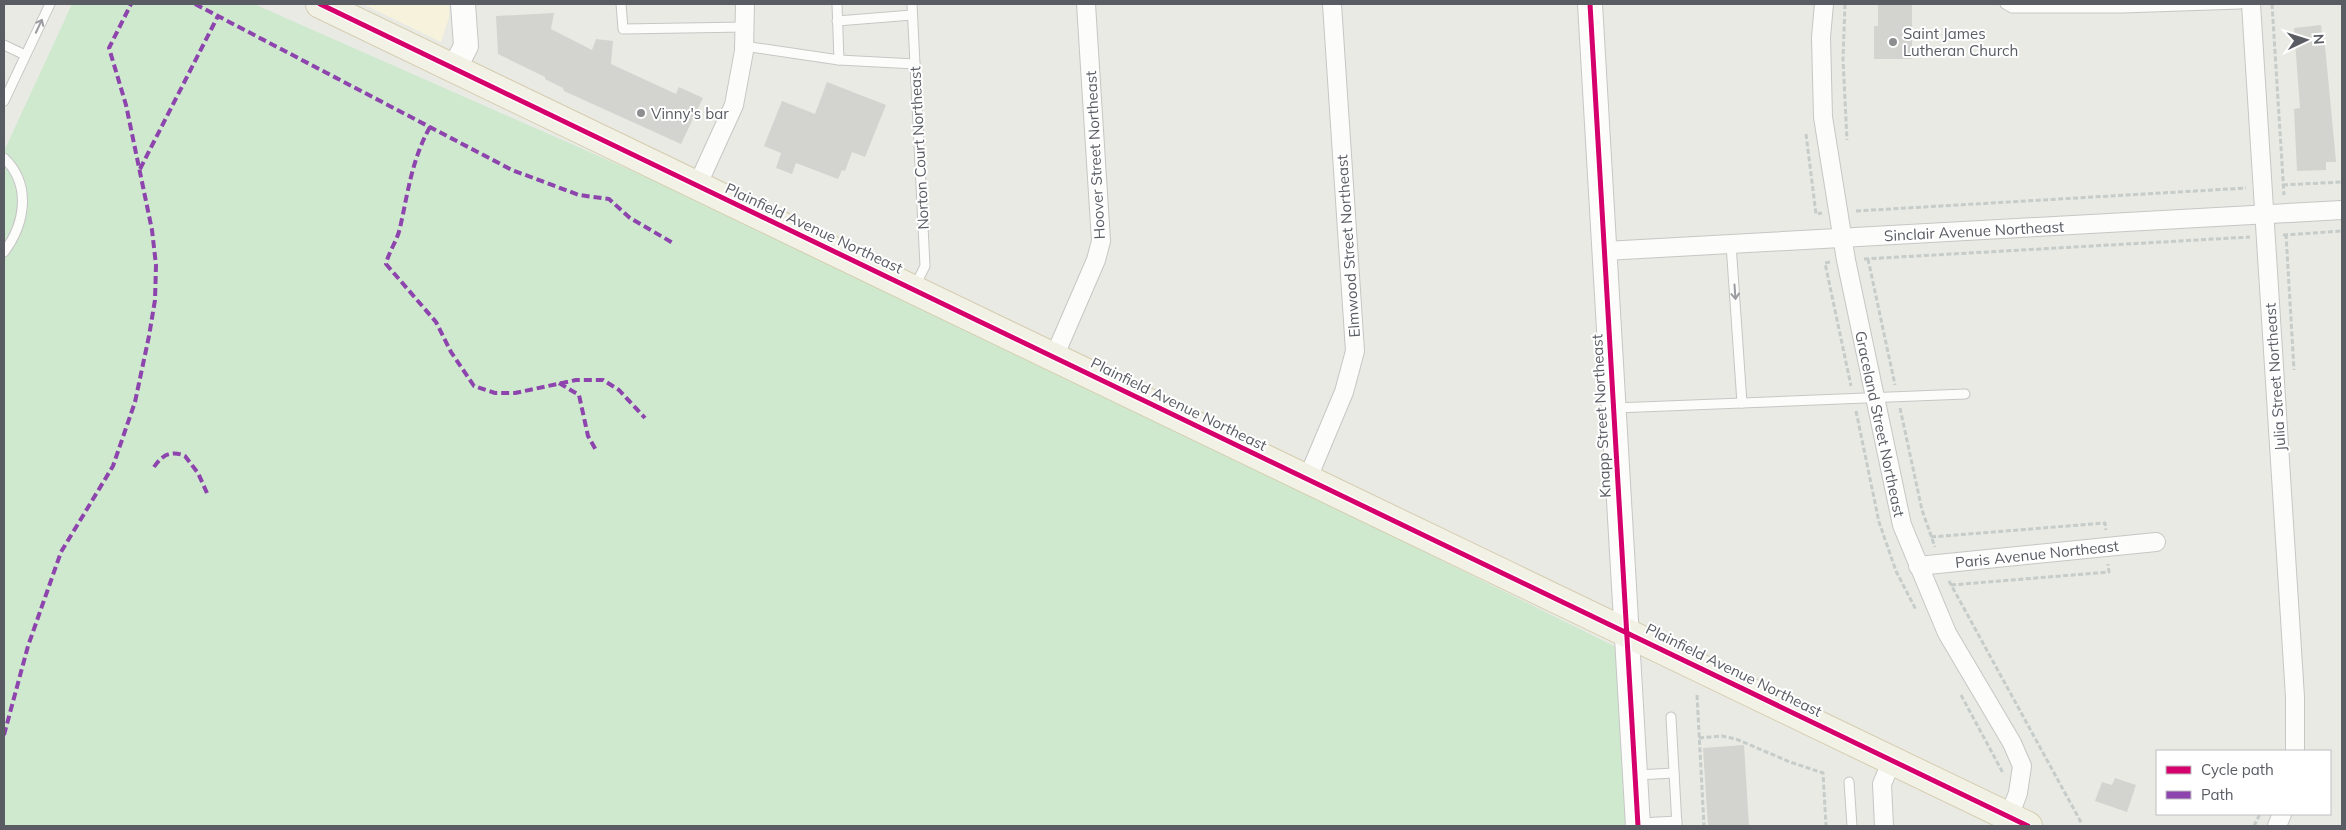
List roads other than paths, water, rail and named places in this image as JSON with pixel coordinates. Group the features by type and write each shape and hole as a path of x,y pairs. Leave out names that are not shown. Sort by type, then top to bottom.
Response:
{"main road":[{"name":"Plainfield Avenue Northeast","path":"320,4 2019,822"}],"street":[{"path":"454,69 466,46 464,4"},
{"path":"697,186 734,104 744,46 745,4"},
{"name":"Hoover Street Northeast","path":"1054,358 1096,260 1101,241 1086,4"},
{"name":"Elmwood Street Northeast","path":"1307,480 1344,392 1355,351 1332,4"},
{"name":"Knapp Street Northeast","path":"1590,4 1638,825"},
{"name":"Graceland Street Northeast","path":"1824,4 1821,38 1822,117 1846,260 1902,524 1947,633 2012,743 2022,766 2018,793 2019,822"},
{"name":"Julia Street Northeast","path":"2250,4 2295,697 2295,750"},
{"name":"Sinclair Avenue Northeast","path":"1605,251 2265,216 2342,210"},
{"name":"Paris Avenue Northeast","path":"1918,566 2156,542"},
{"path":"1884,826 1882,784 1892,760"}],"lane":[{"path":"4,98 50,4"},
{"path":"621,4 623,29 745,26"},
{"path":"837,4 839,60"},
{"name":"Norton Court Northeast","path":"912,4 925,266 914,289"},
{"path":"2005,4 2012,8 2122,8 2240,4"},
{"path":"837,21 912,15"},
{"path":"4,45 25,55"},
{"path":"744,46 839,60 915,64"},
{"path":"4,158 17,177 23,213 18,232 4,252"},
{"path":"1731,244 1742,403"},
{"path":"1614,408 1874,396 1964,394"},
{"path":"1638,825 1677,824 1671,717"},
{"path":"1635,775 1674,773"},
{"path":"1849,782 1852,826"}],"place":[{"name":"Saint James Lutheran Church","path":"1893,42"},
{"name":"Vinny's bar","path":"641,113"}]}
